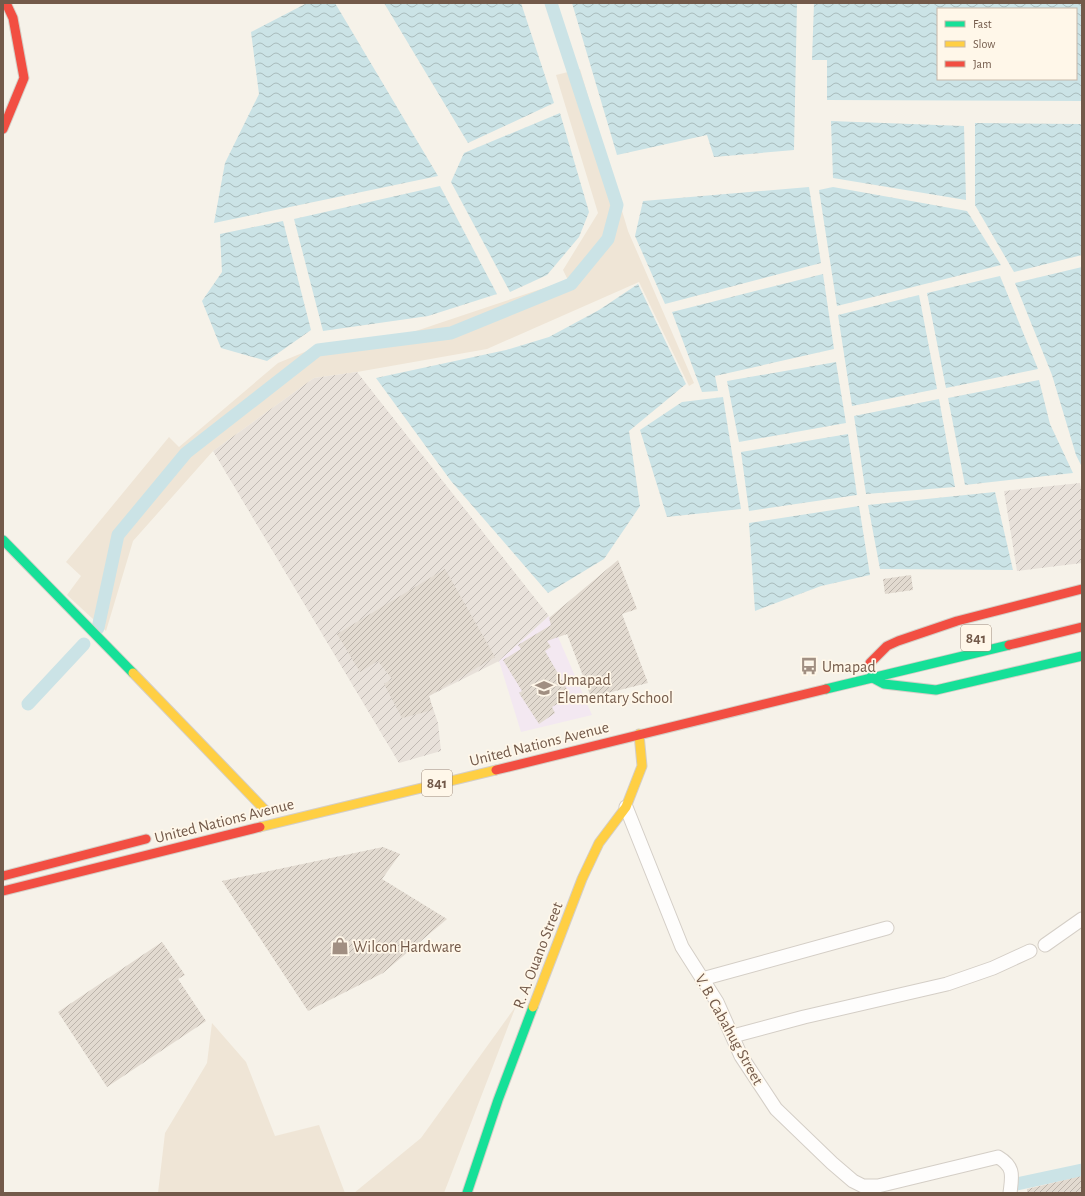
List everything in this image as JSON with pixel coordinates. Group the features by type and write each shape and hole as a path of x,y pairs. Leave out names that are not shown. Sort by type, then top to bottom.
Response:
{"main road":[{"path":"3,129 24,78 13,18 6,3"},
{"path":"3,540 265,810"},
{"path":"885,660 866,664 887,646 905,639 957,621 1082,589"},
{"name":"United Nations Avenue","path":"3,891 871,677 1082,627"},
{"path":"871,677 884,684 936,690 1082,656"},
{"name":"R. A. Ouano Street","path":"467,1193 498,1100 582,879 599,843 626,807 642,766 639,734"},
{"name":"United Nations Avenue","path":"3,876 152,838"}],"street":[{"name":"V. B. Cabahug Street","path":"626,807 682,947 717,1002 741,1056 776,1109 832,1163 853,1181 863,1186 878,1186 998,1157 1007,1164 1012,1174 1010,1193"},
{"path":"1044,945 1082,919"},
{"path":"702,980 887,928"},
{"path":"733,1036 804,1017 947,984 993,968 1030,952"}],"shaded area":[{"path":"580,69 628,231 694,383 689,386 639,282 487,349 314,378 213,451 133,541 106,631 67,595 81,576 66,562 169,437 179,447 278,363 324,344 398,337 568,280 563,270 598,213 556,75"},
{"path":"357,372 549,616 499,661 429,696 438,723 441,751 399,763 213,451 314,378"},
{"path":"1080,483 1082,493 1082,563 1017,571 1004,491"},
{"name":"Umapad Elementary School","path":"549,616 592,715 521,732 499,661"},
{"path":"516,1006 444,1193 354,1193 421,1138"},
{"path":"212,1023 246,1062 275,1136 319,1125 345,1193 158,1193 165,1133 207,1063"}],"water":[{"path":"307,3 335,3 438,176 214,223 225,163 259,94 251,32"},
{"path":"384,3 521,3 554,103 468,143"},
{"path":"572,3 797,3 794,150 714,157 707,135 617,155"},
{"path":"814,3 1082,3 1082,101 827,100 827,60 812,60"},
{"path":"560,113 589,212 579,237 547,275 510,292 451,182 464,153"},
{"path":"831,121 964,126 966,200 833,178"},
{"path":"975,123 1082,124 1082,255 1014,272 975,205"},
{"path":"440,186 497,294 428,316 323,331 294,219"},
{"path":"809,187 821,263 665,304 635,236 643,201"},
{"path":"833,187 967,211 1001,265 837,306 819,190"},
{"path":"283,221 311,330 267,361 221,348 202,301 222,272 220,234"},
{"path":"1082,267 1082,467 1076,455 1052,375 1015,283"},
{"path":"823,274 834,349 715,376 718,391 702,392 672,312"},
{"path":"1000,276 1038,369 946,388 927,293"},
{"path":"638,284 686,384 629,431 640,506 604,559 548,593 451,481 376,378 506,350 549,337 599,310"},
{"path":"919,295 937,389 852,406 838,315"},
{"path":"836,362 846,423 739,442 727,381"},
{"path":"1039,380 1050,424 1073,473 965,485 948,398"},
{"path":"723,397 741,509 667,517 640,430 682,402"},
{"path":"939,399 955,487 866,494 854,416"},
{"path":"848,434 857,495 749,511 741,452"},
{"path":"995,492 1013,570 880,569 868,505"},
{"path":"859,506 870,575 821,586 755,611 749,523"}],"building":[{"path":"618,560 637,609 622,614 648,683 591,697 567,634 547,641 551,647 545,651 571,696 552,707 555,713 539,724 519,693 522,691 503,660 521,649 518,645 551,625 549,618"},
{"path":"445,569 495,657 429,696 433,710 402,718 384,684 392,679 378,661 360,672 337,634"},
{"path":"911,575 913,590 885,594 883,579"},
{"name":"Wilcon Hardware","path":"383,847 400,854 382,879 447,919 383,973 308,1011 222,881"},
{"path":"162,942 185,975 178,979 206,1021 107,1087 58,1012"},
{"path":"1082,1176 1082,1193 1027,1193 1027,1189"}],"waterway":[{"path":"98,628 118,535 186,453 318,350 451,333 571,284 608,239 617,205 551,3"},
{"path":"28,704 84,644"},
{"path":"1017,1184 1082,1170"}],"traffic: fast":[{"path":"3,540 133,673"},
{"path":"826,689 1009,645"},
{"path":"871,677 884,684 936,690 1082,656"},
{"path":"467,1193 498,1100 533,1007"}],"traffic: slow":[{"path":"133,673 265,810"},
{"path":"533,1007 582,879 599,843 626,807 642,766 639,734"},
{"path":"260,827 496,770"}],"traffic: jam":[{"path":"3,129 24,78 13,18 6,3"},
{"path":"870,663 887,646 898,641 957,621 1082,589"},
{"path":"1009,645 1082,627"},
{"path":"496,770 826,689"},
{"path":"3,891 260,827"},
{"path":"3,876 146,839"}],"place":[{"name":"Umapad","path":"809,666"},
{"name":"Umapad Elementary School","path":"544,688"},
{"name":"Wilcon Hardware","path":"340,946"}]}
